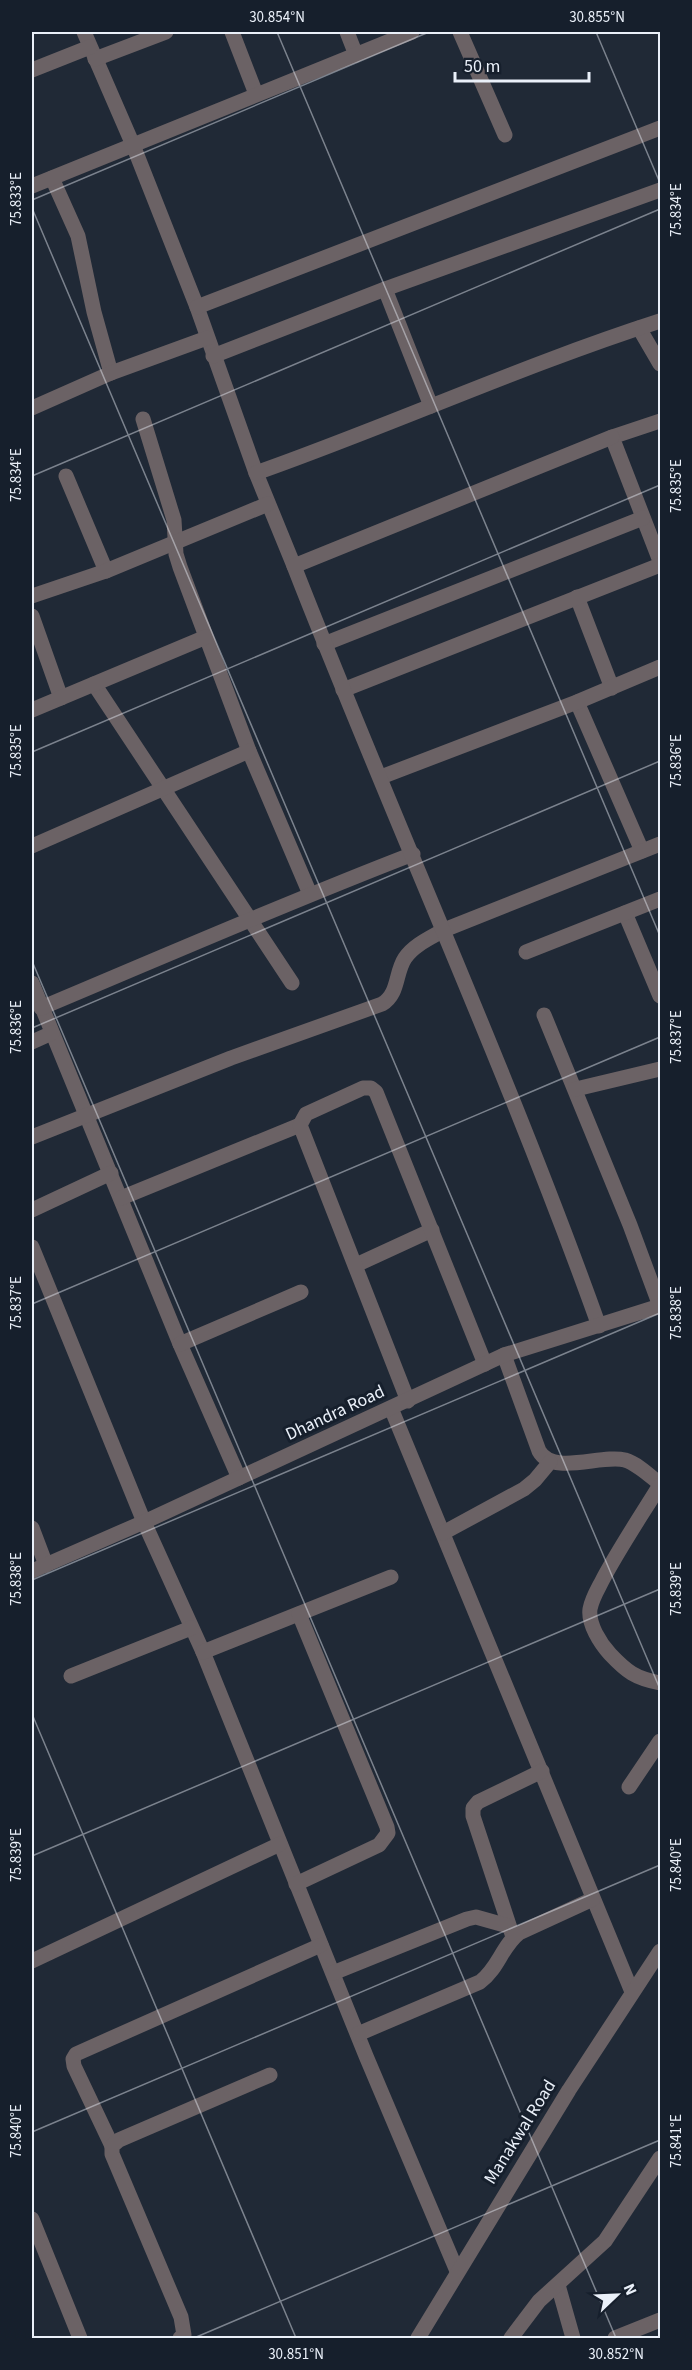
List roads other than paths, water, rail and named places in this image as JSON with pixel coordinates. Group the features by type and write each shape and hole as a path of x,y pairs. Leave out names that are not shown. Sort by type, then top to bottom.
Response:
{"street":[{"path":"84,32 134,145 197,307 268,504 444,930 572,1250 599,1326"},
{"path":"32,70 166,32"},
{"path":"232,32 256,94"},
{"path":"347,32 356,55"},
{"path":"32,186 412,32"},
{"path":"460,32 505,135"},
{"path":"197,307 660,128"},
{"path":"52,178 78,236 94,312 111,373"},
{"path":"213,356 385,289 660,190"},
{"path":"385,289 431,406"},
{"path":"256,473 317,452 431,406 660,321"},
{"path":"639,328 660,364"},
{"path":"32,408 111,373 207,338"},
{"path":"143,419 174,520 175,544 180,567 249,751 310,894"},
{"path":"294,566 612,437 660,422"},
{"path":"344,690 660,563 656,537 643,518 612,437"},
{"path":"66,476 106,571"},
{"path":"32,596 106,571 268,504"},
{"path":"324,644 643,518"},
{"path":"577,597 612,688"},
{"path":"32,616 61,698"},
{"path":"32,710 206,637"},
{"path":"381,777 577,702 660,667"},
{"path":"94,684 292,983"},
{"path":"577,702 642,851"},
{"path":"32,846 249,751"},
{"path":"32,1137 85,1114 291,1035 382,1004 392,995 399,969 405,958 421,943 444,930 660,844"},
{"path":"42,1008 252,921 310,894 413,854"},
{"path":"526,952 660,898"},
{"path":"625,913 660,996"},
{"path":"32,983 180,1344 239,1478"},
{"path":"544,1015 576,1089 660,1306"},
{"path":"32,1042 52,1033"},
{"path":"576,1089 660,1069"},
{"path":"121,1198 300,1125 306,1114 363,1088 374,1089 485,1364"},
{"path":"300,1125 408,1401"},
{"path":"32,1210 111,1173"},
{"path":"356,1265 432,1230"},
{"path":"32,1247 144,1522 203,1652 357,2034 457,2271"},
{"path":"180,1344 301,1292"},
{"name":"Dhandra Road","path":"32,1571 144,1522 504,1355 660,1306"},
{"path":"504,1355 542,1457 550,1462 625,1460 660,1484 617,1553 593,1598 590,1609 590,1620 605,1649 626,1671 642,1679 660,1683"},
{"path":"391,1408 632,1992"},
{"path":"443,1533 524,1489 550,1462"},
{"path":"32,1528 46,1565"},
{"path":"203,1652 391,1577"},
{"path":"296,1884 379,1845 388,1833 299,1614"},
{"path":"71,1676 191,1628"},
{"path":"629,1787 660,1741"},
{"path":"357,2034 480,1982 493,1970 511,1932 480,1843 473,1808 483,1800 542,1772"},
{"path":"32,1961 280,1844"},
{"path":"333,1973 467,1919 477,1917 511,1932 526,1928 593,1899"},
{"path":"180,2338 184,2334 181,2317 112,2154 112,2146 74,2066 73,2059 76,2054 321,1945"},
{"name":"Manakwal Road","path":"418,2338 569,2090 660,1950"},
{"path":"112,2146 119,2140 270,2075"},
{"path":"511,2338 539,2301 605,2241 660,2158"},
{"path":"32,2219 80,2338"},
{"path":"558,2285 573,2338"},
{"path":"615,2338 660,2320"}]}
